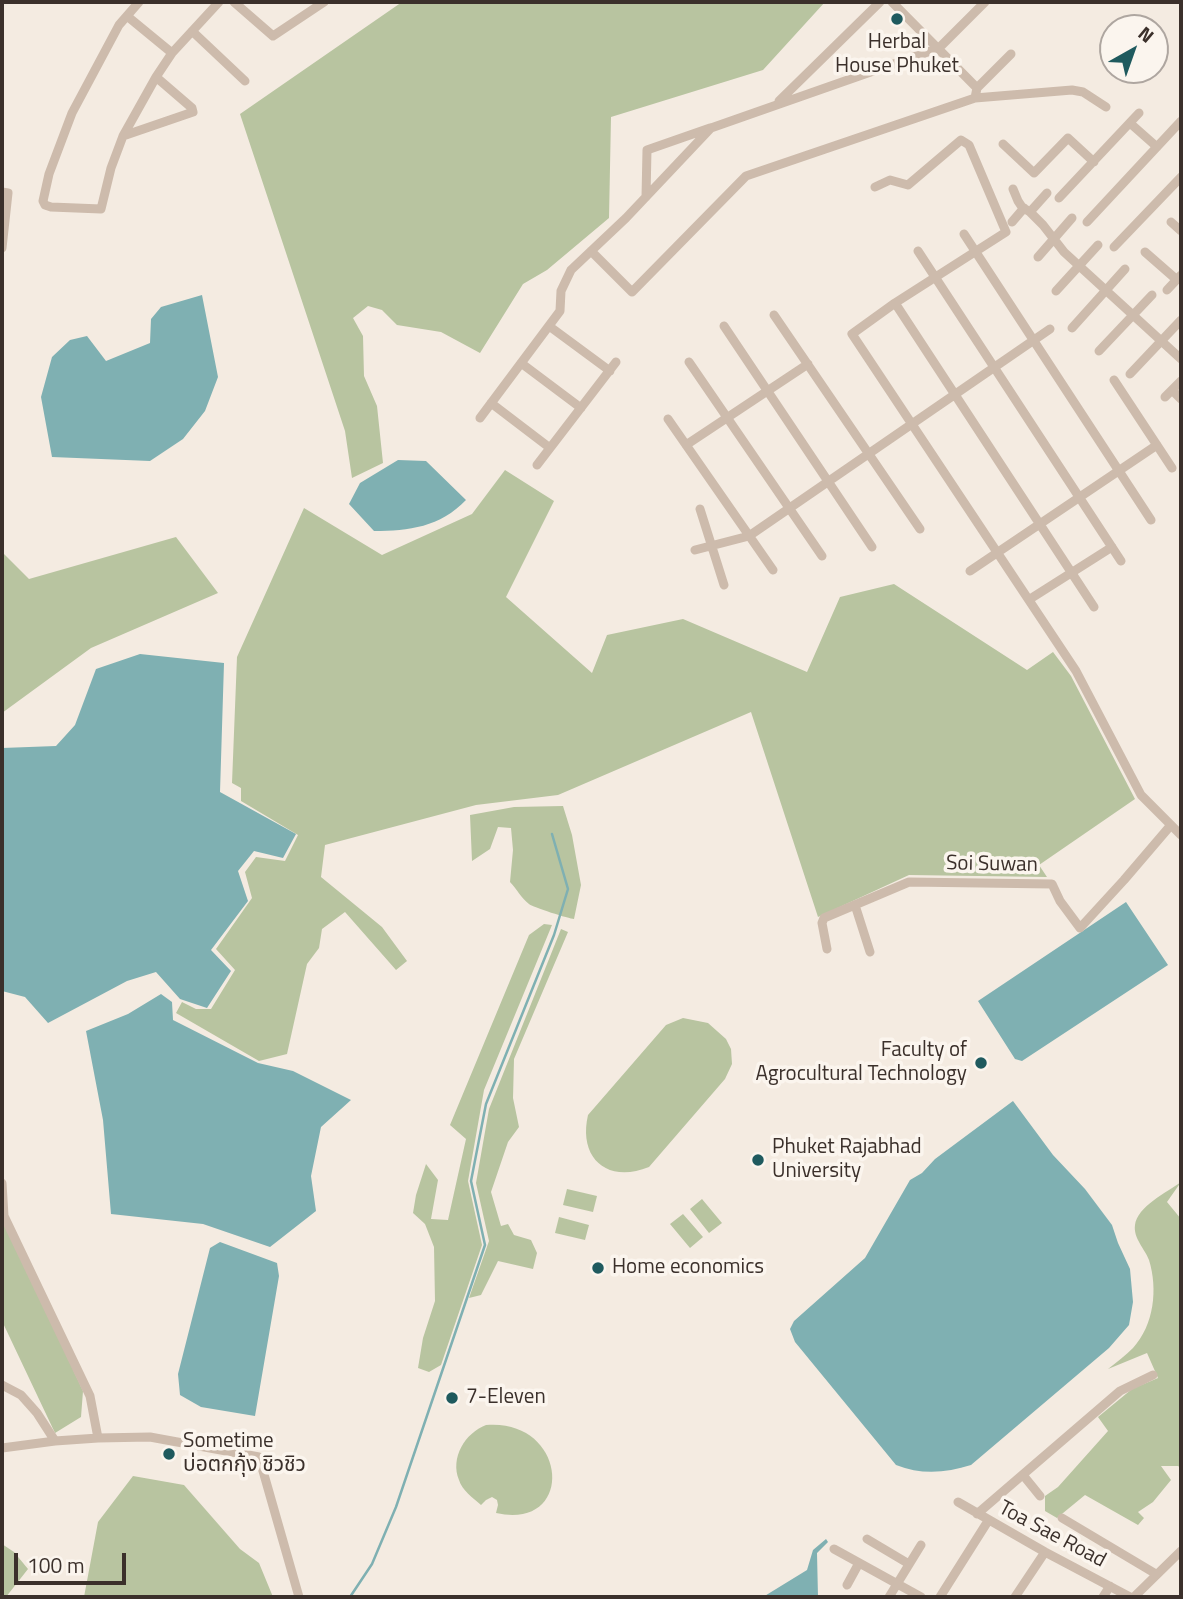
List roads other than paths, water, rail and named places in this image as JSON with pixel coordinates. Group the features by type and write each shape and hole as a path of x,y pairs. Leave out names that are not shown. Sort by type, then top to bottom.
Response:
{"street":[{"path":"139,2 119,25 72,113 49,174 43,201 45,205 101,209 111,168 123,136 156,77 172,53 219,2"},
{"path":"234,2 273,36 316,3"},
{"path":"776,105 880,2"},
{"path":"892,2 939,48 976,93"},
{"path":"646,197 647,150 939,48 985,2"},
{"path":"127,16 172,53"},
{"path":"192,31 245,81"},
{"path":"976,93 1012,54"},
{"path":"123,136 193,112 192,108 156,77"},
{"path":"591,251 632,292 746,176 976,93 1072,90 1083,92 1106,107"},
{"path":"1059,198 1139,113"},
{"path":"1087,222 1181,121"},
{"path":"1131,124 1157,147"},
{"path":"480,418 560,311 561,291 571,270 626,218 711,128"},
{"path":"1003,144 1034,173 1068,138 1094,162"},
{"path":"875,187 890,180 908,185 961,140 969,145 1006,232 895,303 852,334 1076,671 1141,795 1181,835"},
{"path":"1114,247 1181,177"},
{"path":"1013,189 1018,201 1043,225 1064,252 1181,359"},
{"path":"2,192 8,193 2,248"},
{"path":"1012,222 1047,193"},
{"path":"1038,257 1072,218"},
{"path":"1171,222 1181,232"},
{"path":"964,233 1151,520"},
{"path":"1056,291 1098,245"},
{"path":"918,251 1121,561"},
{"path":"1145,252 1179,277 1167,290"},
{"path":"1072,328 1125,269"},
{"path":"1099,351 1152,295"},
{"path":"895,303 1094,607"},
{"path":"774,315 920,529"},
{"path":"1130,374 1181,320"},
{"path":"549,326 610,370"},
{"path":"724,326 872,547"},
{"path":"695,551 749,536 1050,329"},
{"path":"537,465 616,362"},
{"path":"689,362 822,556"},
{"path":"521,363 581,408"},
{"path":"686,445 808,364"},
{"path":"1114,380 1172,468"},
{"path":"1181,381 1169,394 1181,399"},
{"path":"491,403 550,448"},
{"path":"668,419 773,570"},
{"path":"970,572 1157,444"},
{"path":"700,509 724,585"},
{"path":"1030,599 1112,547"},
{"name":"Soi Suwan","path":"827,949 822,921 824,918 909,882 1052,884 1060,901 1080,928 1171,825"},
{"path":"855,905 870,952"},
{"path":"2,1183 4,1216 90,1396 98,1438"},
{"path":"977,1514 1121,1391 1153,1375"},
{"path":"2,1385 21,1395 37,1413 55,1441"},
{"path":"2,1448 55,1441 150,1437 259,1457 299,1597"},
{"path":"1023,1475 1040,1496"},
{"name":"Toa Sae Road","path":"958,1502 988,1521 1132,1597"},
{"path":"1062,1518 1156,1574"},
{"path":"940,1597 988,1521"},
{"path":"867,1539 909,1564"},
{"path":"888,1597 921,1545"},
{"path":"835,1549 921,1597"},
{"path":"1132,1597 1181,1550"},
{"path":"1015,1597 1045,1552"},
{"path":"847,1585 859,1563"},
{"path":"1103,1597 1110,1586"}],"water":[{"path":"202,295 218,377 205,411 183,439 150,461 52,457 41,397 52,357 70,340 87,336 106,361 150,343 151,319 161,307"},
{"path":"398,460 426,461 466,500 435,522 399,530 374,531 349,504 360,483"},
{"path":"140,654 224,663 220,792 296,834 283,858 254,851 238,871 248,901 211,950 231,971 207,1008 180,999 156,972 127,981 48,1023 25,997 2,991 2,748 56,746 75,725 96,669"},
{"path":"1126,902 1168,965 1022,1061 1015,1059 978,1001"},
{"path":"161,994 172,1002 173,1020 258,1063 293,1071 351,1100 321,1127 311,1176 316,1211 270,1247 203,1224 111,1214 103,1120 86,1031 128,1014"},
{"path":"1013,1101 1053,1155 1085,1189 1112,1225 1130,1269 1133,1302 1129,1325 1109,1348 971,1465 934,1472 905,1468 896,1465 795,1342 790,1329 794,1321 865,1258 910,1180"},
{"path":"220,1242 277,1263 279,1276 255,1416 201,1407 180,1395 178,1374 210,1248"},
{"path":"826,1539 828,1542 817,1553 818,1597 763,1597 807,1570 813,1550"}],"waterway":[{"path":"350,1597 372,1564 396,1507 485,1245 471,1181 486,1104 554,935 568,889 552,834"}],"place":[{"name":"Herbal House Phuket","path":"897,19"},
{"name":"Faculty of Agrocultural Technology","path":"981,1063"},
{"name":"Phuket Rajabhad University","path":"758,1160"},
{"name":"Home economics","path":"598,1268"},
{"name":"7-Eleven","path":"452,1398"},
{"name":"Sometime บ่อตกกุ้ง ชิวชิว","path":"169,1454"}]}
